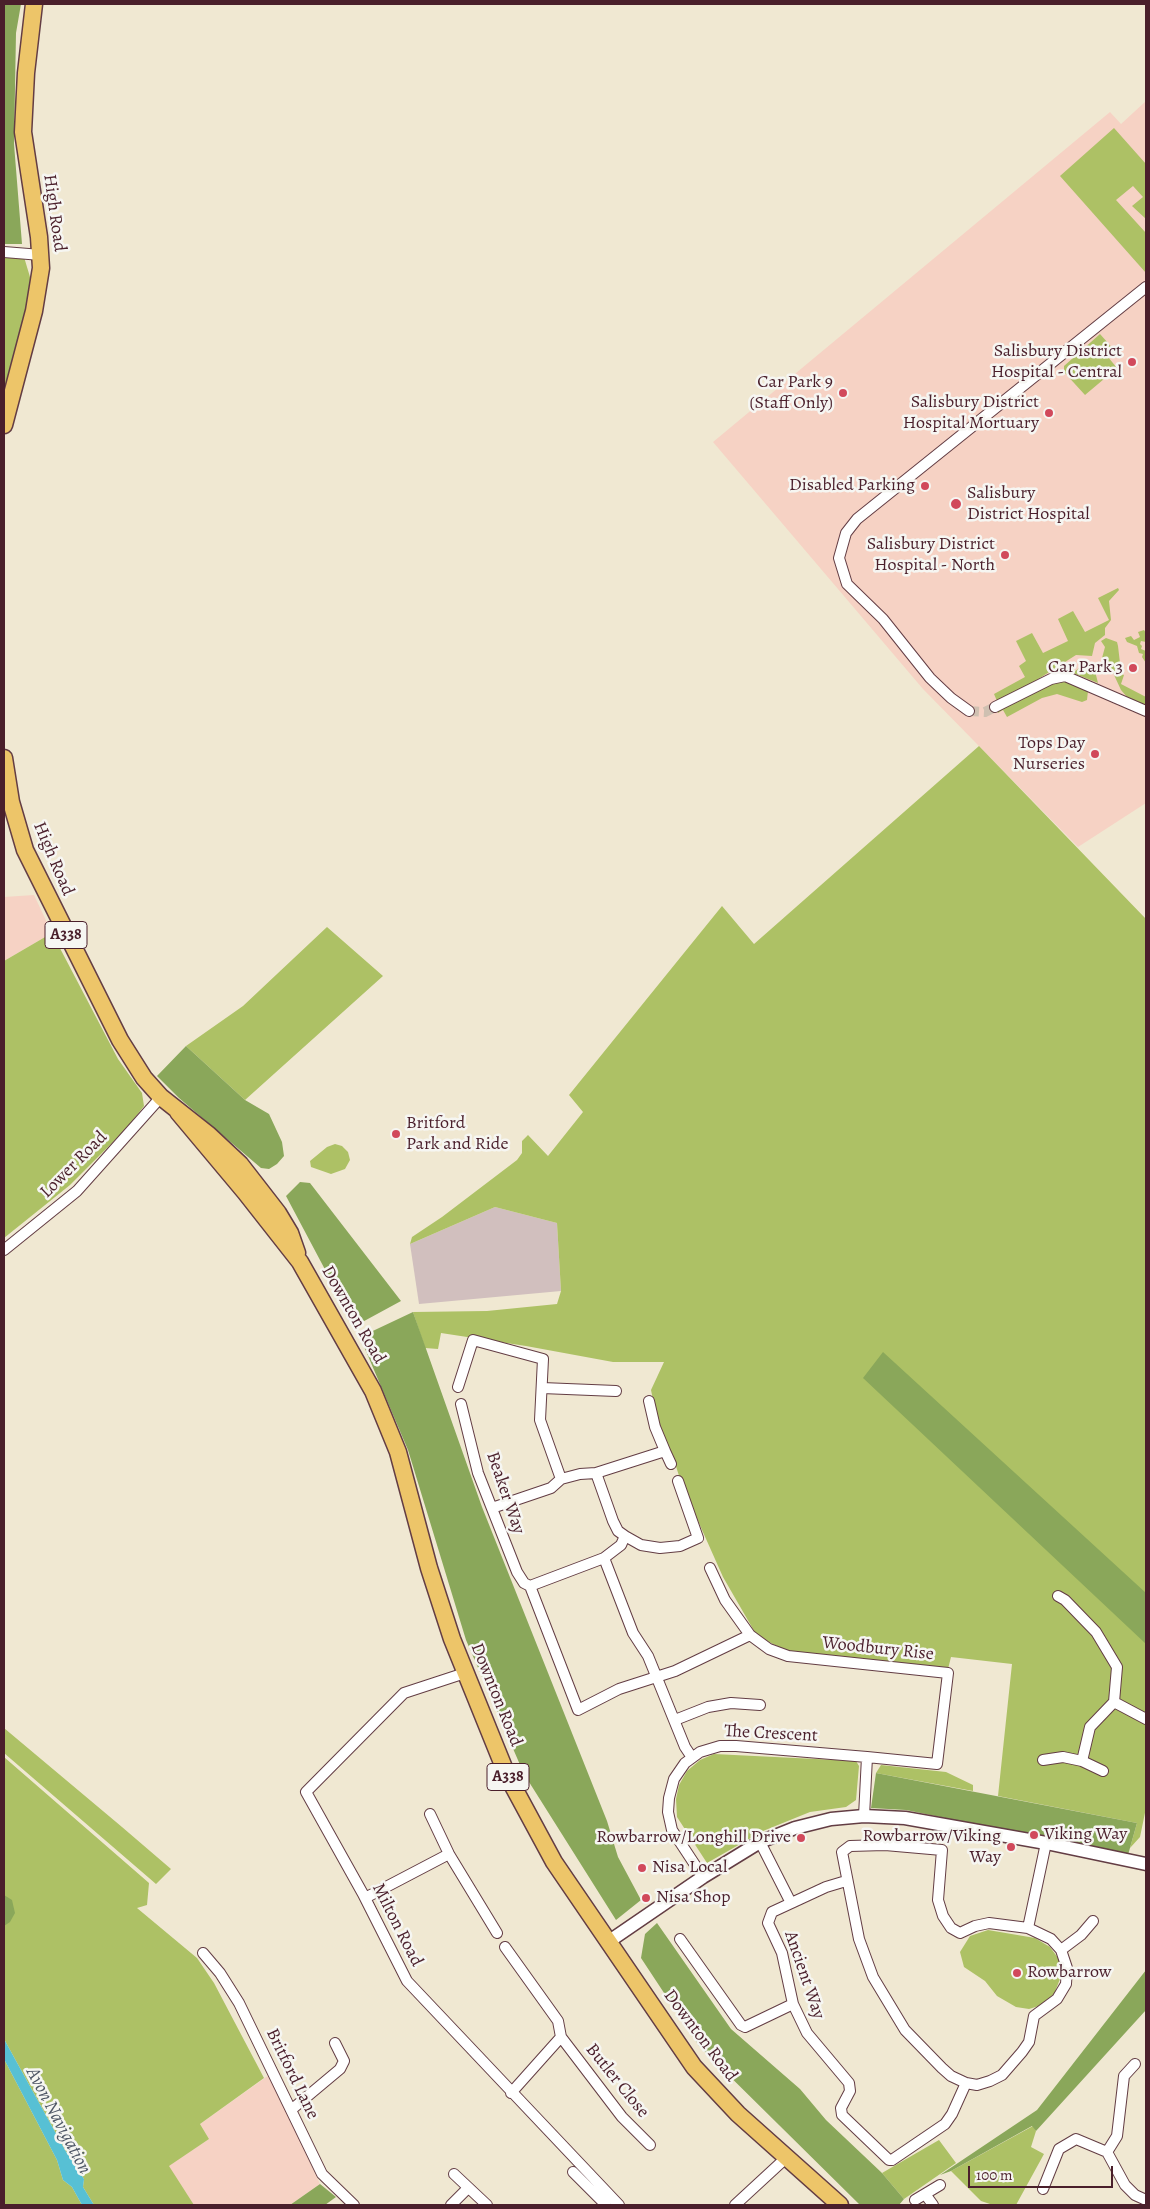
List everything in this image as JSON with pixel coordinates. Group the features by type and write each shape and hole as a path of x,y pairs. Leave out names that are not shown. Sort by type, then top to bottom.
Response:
{"highway":[{"name":"High Road","path":"4,425 34,312 41,255 23,132 26,65 34,4"},
{"name":"High Road","path":"4,758 11,802 25,850 120,1040 144,1078 161,1097"},
{"name":"Downton Road","path":"161,1097 178,1112 300,1262 355,1355 391,1430 438,1597 465,1673 520,1802 554,1862 694,2067 738,2114 840,2205"}],"street":[{"path":"4,252 41,255"},
{"path":"969,711 935,683 913,658 883,618 847,584 839,558 846,533 857,519 1146,287"},
{"path":"995,707 1050,679 1065,676 1146,711"},
{"name":"Lower Road","path":"4,1250 77,1191 161,1097"},
{"path":"458,1387 473,1340 543,1359 540,1420 560,1479"},
{"path":"542,1388 616,1391"},
{"path":"649,1400 655,1427 671,1464"},
{"name":"Beaker Way","path":"461,1404 478,1473 516,1572 524,1583 530,1586 578,1710 619,1689 657,1678"},
{"path":"492,1508 551,1488 560,1479 580,1474 596,1473 665,1452"},
{"path":"596,1473 618,1530 641,1545 660,1548 680,1546 698,1540 678,1481"},
{"path":"530,1586 604,1558 621,1545 625,1536"},
{"path":"604,1558 632,1633 648,1656 685,1748 691,1756 674,1779 669,1798 668,1812 672,1830 703,1877"},
{"name":"Woodbury Rise","path":"710,1568 725,1600 750,1635 769,1650 788,1656 948,1673 937,1764"},
{"path":"1061,1601 1096,1632 1117,1668 1114,1702 1090,1727 1082,1761"},
{"path":"657,1678 676,1672 750,1635"},
{"name":"Milton Road","path":"465,1673 404,1693 306,1792 365,1898 407,1982 619,2205"},
{"path":"1114,1702 1146,1718"},
{"path":"675,1720 708,1706 731,1703 760,1705"},
{"name":"The Crescent","path":"691,1756 709,1748 728,1746 937,1764"},
{"path":"864,1816 867,1757"},
{"path":"1043,1760 1063,1757 1082,1761 1103,1771"},
{"path":"430,1814 449,1854 497,1933"},
{"path":"608,1942 703,1877 760,1842 813,1823 864,1816 905,1818 1046,1843 1146,1864"},
{"path":"760,1842 791,1903"},
{"path":"1028,1928 1046,1843"},
{"path":"885,1845 942,1850 938,1900 943,1916 952,1928 960,1933 975,1926 988,1923 1028,1928 1050,1939 1061,1950 1067,1968 1066,1984 1057,1999 1034,2016 1029,2042 1002,2075 977,2085 966,2083 951,2076 905,2030 872,1977 859,1939 846,1881 842,1852 850,1846 885,1845"},
{"path":"365,1898 449,1854"},
{"name":"Ancient Way","path":"846,1881 772,1912 768,1923 782,1953 793,2004 807,2033 848,2083 850,2091 841,2108 842,2116 889,2160 945,2124 952,2114 966,2083"},
{"path":"1061,1950 1082,1935 1093,1921"},
{"path":"680,1939 741,2025 745,2027 793,2004"},
{"name":"Butler Close","path":"505,1947 558,2021 560,2037 622,2117 650,2145"},
{"name":"Britford Lane","path":"203,1954 220,1974 239,2003 322,2174 354,2205"},
{"name":"Butler Close","path":"511,2092 560,2037"},
{"path":"291,2110 340,2069 344,2061 336,2043"},
{"path":"1107,2152 1117,2136 1124,2076 1134,2064"},
{"path":"1043,2190 1059,2150 1076,2140 1107,2152 1125,2185 1135,2195 1146,2200"},
{"path":"735,2205 787,2157"},
{"path":"574,2172 606,2205"},
{"path":"454,2174 487,2205"},
{"path":"915,2200 940,2184"},
{"path":"452,2205 468,2188"},
{"path":"925,2194 933,2205"}],"shaded area":[{"name":"Salisbury District Hospital","path":"1146,101 1146,803 1078,847 923,689 713,442 1110,112 1121,124"},
{"path":"34,895 52,933 4,961 4,897"},
{"path":"495,1207 557,1223 561,1291 419,1304 410,1244"},
{"path":"269,2075 320,2184 290,2205 194,2205 168,2166 209,2139 200,2124"}],"green space":[{"path":"4,4 21,4 16,33 14,144 22,244 4,244"},
{"path":"1114,128 1146,164 1146,219 1132,206 1143,197 1133,186 1116,200 1146,233 1146,273 1060,176"},
{"path":"4,255 24,257 33,287 7,389 4,391"},
{"path":"1100,334 1115,351 1108,357 1117,368 1085,395 1064,372 1064,366"},
{"path":"1118,588 1119,590 1109,601 1111,620 1105,628 1105,635 1095,643 1092,656 1076,655 1032,683 997,701 994,694 1025,677 1019,666 1026,661 1016,641 1032,633 1043,653 1068,641 1058,619 1073,611 1085,632 1109,620 1098,598"},
{"path":"1144,630 1146,642 1141,641 1140,644 1142,646 1141,649 1146,651 1146,663 1142,657 1143,654 1139,653 1137,646 1127,642 1125,638 1131,636 1134,640 1140,637 1138,632"},
{"path":"1106,638 1117,642 1120,663 1118,673 1124,675 1121,684 1146,697 1146,705 1127,697 1121,690 1108,662 1102,658 1105,647 1101,641"},
{"path":"1080,667 1095,671 1098,683 1073,673"},
{"path":"1067,680 1088,691 1087,700 1082,702 1057,694 1042,698 1007,717 1003,710 998,713 996,709 1047,684"},
{"path":"979,746 1146,919 1146,1808 1140,1837 1130,1848 1137,1823 998,1796 1012,1664 951,1657 948,1669 787,1651 757,1636 723,1577 682,1485 671,1451 659,1429 651,1390 664,1362 613,1362 441,1333 438,1349 425,1348 413,1312 487,1311 557,1304 561,1291 557,1223 495,1207 410,1244 412,1237 442,1217 517,1160 522,1153 522,1141 528,1135 548,1156 583,1112 569,1095 722,906 754,944"},
{"path":"327,927 383,976 245,1100 186,1046 243,1006"},
{"path":"52,933 118,1059 142,1093 144,1106 127,1128 70,1185 4,1238 4,961"},
{"path":"186,1046 245,1100 269,1114 282,1142 284,1156 277,1164 269,1169 261,1168 179,1098 157,1076"},
{"path":"335,1144 342,1146 348,1152 350,1160 345,1169 331,1174 311,1167 310,1161 327,1147"},
{"path":"300,1182 310,1183 401,1301 355,1326 286,1196"},
{"path":"413,1312 482,1507 607,1821 618,1857 641,1900 616,1920 524,1774 466,1640 408,1450 360,1337"},
{"path":"883,1352 1146,1593 1146,1644 863,1378"},
{"path":"4,1728 171,1869 156,1884 4,1753"},
{"path":"714,1754 856,1761 859,1766 856,1800 846,1807 810,1812 763,1831 707,1863 677,1817 676,1799 679,1785 687,1771 700,1760"},
{"path":"4,1757 149,1883 147,1905 137,1908 197,1958 214,1983 264,2078 200,2124 209,2139 169,2166 194,2205 94,2205 83,2187 84,2179 65,2150 4,2039"},
{"path":"881,1765 946,1772 973,1785 973,1791 876,1773"},
{"path":"876,1773 1137,1823 1128,1855 906,1810 871,1808"},
{"path":"4,1895 12,1900 15,1913 10,1922 4,1926"},
{"path":"657,1923 731,2029 800,2089 826,2120 882,2173 904,2199 899,2205 860,2205 699,2046 641,1958 645,1934"},
{"name":"Rowbarrow","path":"988,1930 1035,1938 1050,1947 1061,1962 1060,1979 1054,1994 1042,2005 1029,2009 1016,2007 997,1996 985,1981 964,1967 960,1952 970,1936"},
{"path":"1146,1970 1146,2010 1036,2131 1032,2126 951,2171 940,2175 1037,2110"},
{"path":"4,2059 57,2160 63,2180 72,2187 82,2205 4,2205"},
{"path":"1033,2126 1036,2131 1031,2147 1044,2154 1016,2205 993,2205 981,2201 951,2171"},
{"path":"939,2140 956,2163 904,2199 882,2173"},
{"path":"320,2184 336,2197 325,2205 290,2205"}],"water":[{"path":"4,2039 65,2150 84,2179 83,2187 94,2205 82,2205 72,2187 63,2180 57,2160 4,2059"}],"tunnel":[{"path":"969,711 985,712 995,707"}],"place":[{"name":"Salisbury District Hospital - Central","path":"1132,362"},
{"name":"Car Park 9 (Staff Only)","path":"843,393"},
{"name":"Salisbury District Hospital Mortuary","path":"1049,413"},
{"name":"Disabled Parking","path":"925,486"},
{"name":"Salisbury District Hospital","path":"956,504"},
{"name":"Salisbury District Hospital - North","path":"1005,555"},
{"name":"Car Park 3","path":"1133,668"},
{"name":"Tops Day Nurseries","path":"1095,754"},
{"name":"Britford Park and Ride","path":"396,1134"},
{"name":"Viking Way","path":"1034,1835"},
{"name":"Rowbarrow/Longhill Drive","path":"801,1838"},
{"name":"Rowbarrow/Viking Way","path":"1011,1847"},
{"name":"Nisa Local","path":"642,1868"},
{"name":"Nisa Shop","path":"646,1898"},
{"name":"Rowbarrow","path":"1017,1973"}],"water label":[{"name":"Avon Navigation","path":"58,2121"}]}
